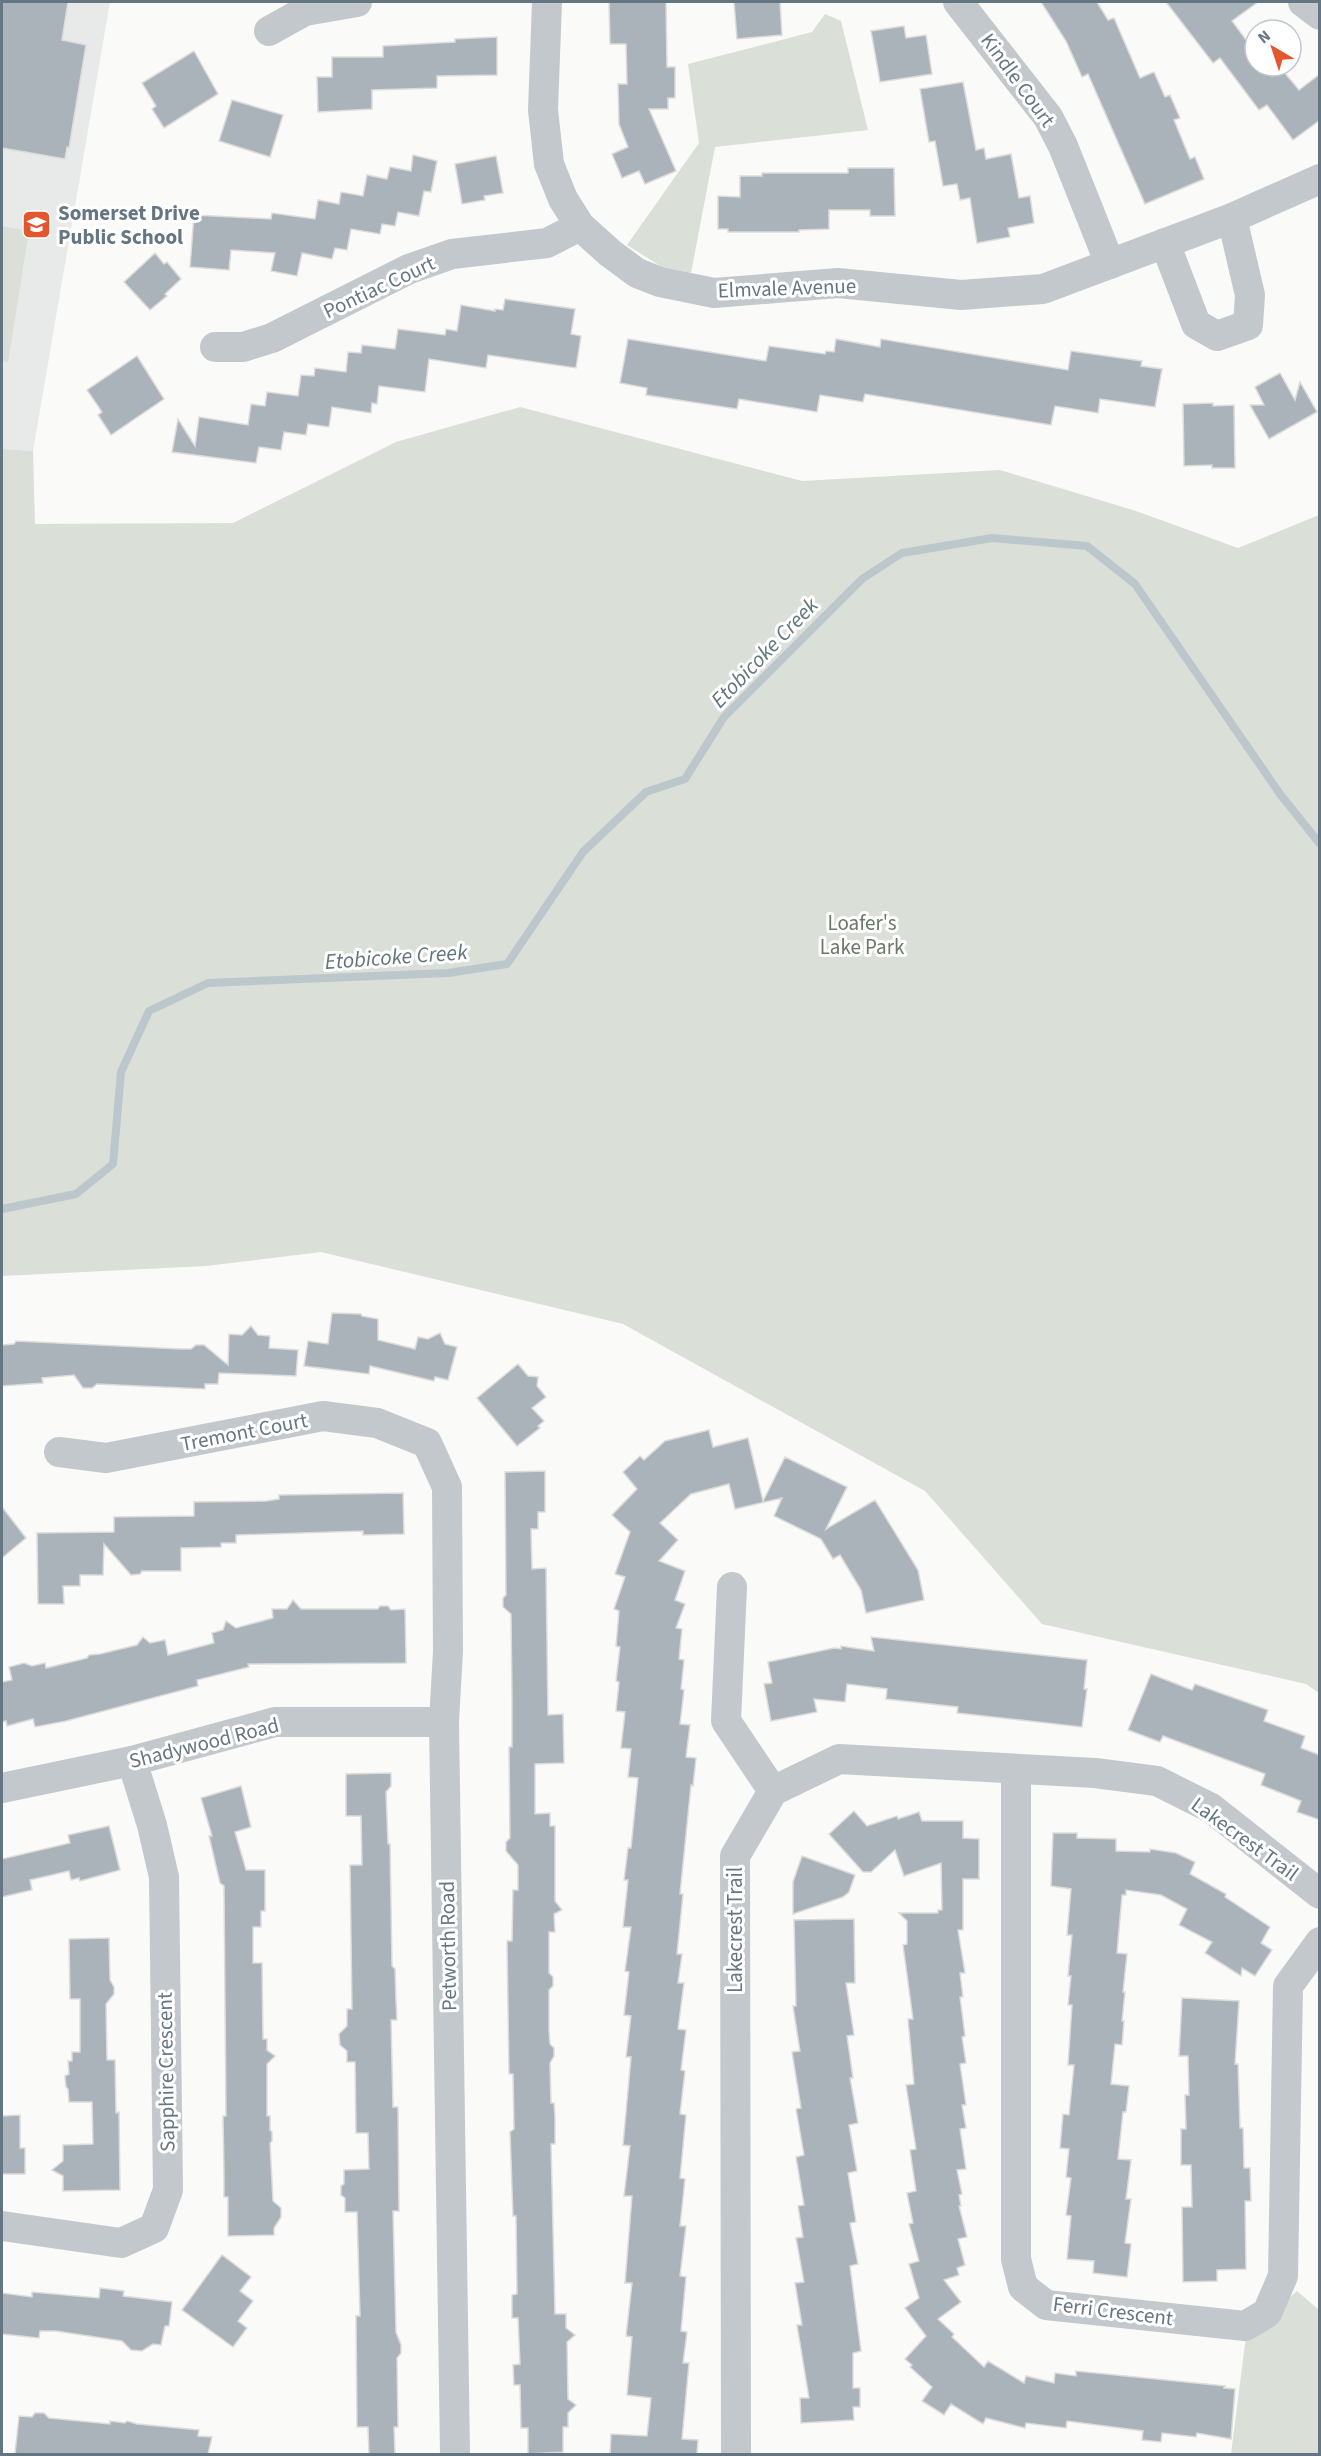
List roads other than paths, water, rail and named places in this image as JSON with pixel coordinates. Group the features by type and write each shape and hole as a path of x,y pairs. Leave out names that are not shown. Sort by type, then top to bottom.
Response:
{"street":[{"path":"269,31 305,11 357,2"},
{"name":"Elmvale Avenue","path":"547,2 543,110 549,164 563,199 580,226 637,273 660,282 714,293 838,282 961,295 1043,289 1232,218 1320,179"},
{"name":"Kindle Court","path":"958,2 1048,117 1063,146 1110,264"},
{"path":"1303,2 1320,15"},
{"path":"1165,243 1196,324 1216,336 1248,326 1250,295 1232,218"},
{"name":"Pontiac Court","path":"215,348 243,347 272,338 409,269 452,254 547,243 580,226"},
{"name":"Tremont Court","path":"58,1452 106,1458 323,1416 377,1423 427,1443"},
{"name":"Petworth Road","path":"427,1443 447,1487 448,1651 444,1722 455,2454"},
{"path":"732,1587 726,1721 773,1791"},
{"name":"Shadywood Road","path":"2,1788 132,1761 275,1722 444,1722"},
{"name":"Lakecrest Trail","path":"736,2454 735,1856 773,1791 839,1758 1095,1773 1157,1780 1211,1808 1320,1894"},
{"name":"Sapphire Crescent","path":"2,2226 121,2243 154,2228 168,2190 164,1877 152,1825 132,1761"},
{"name":"Ferri Crescent","path":"1017,1769 1016,2259 1023,2287 1046,2305 1245,2326 1267,2313 1283,2276 1288,1986 1320,1942"}],"waterway":[{"name":"Etobicoke Creek","path":"2,1209 76,1194 113,1164 121,1072 149,1011 208,983 448,973 507,964 583,852 646,792 685,779 724,717 862,579 902,553 992,538 1087,546 1135,584 1280,794 1320,844"}],"place":[{"name":"Somerset Drive Public School","path":"37,225"}],"park label":[{"name":"Loafer's Lake Park","path":"862,935"}]}
